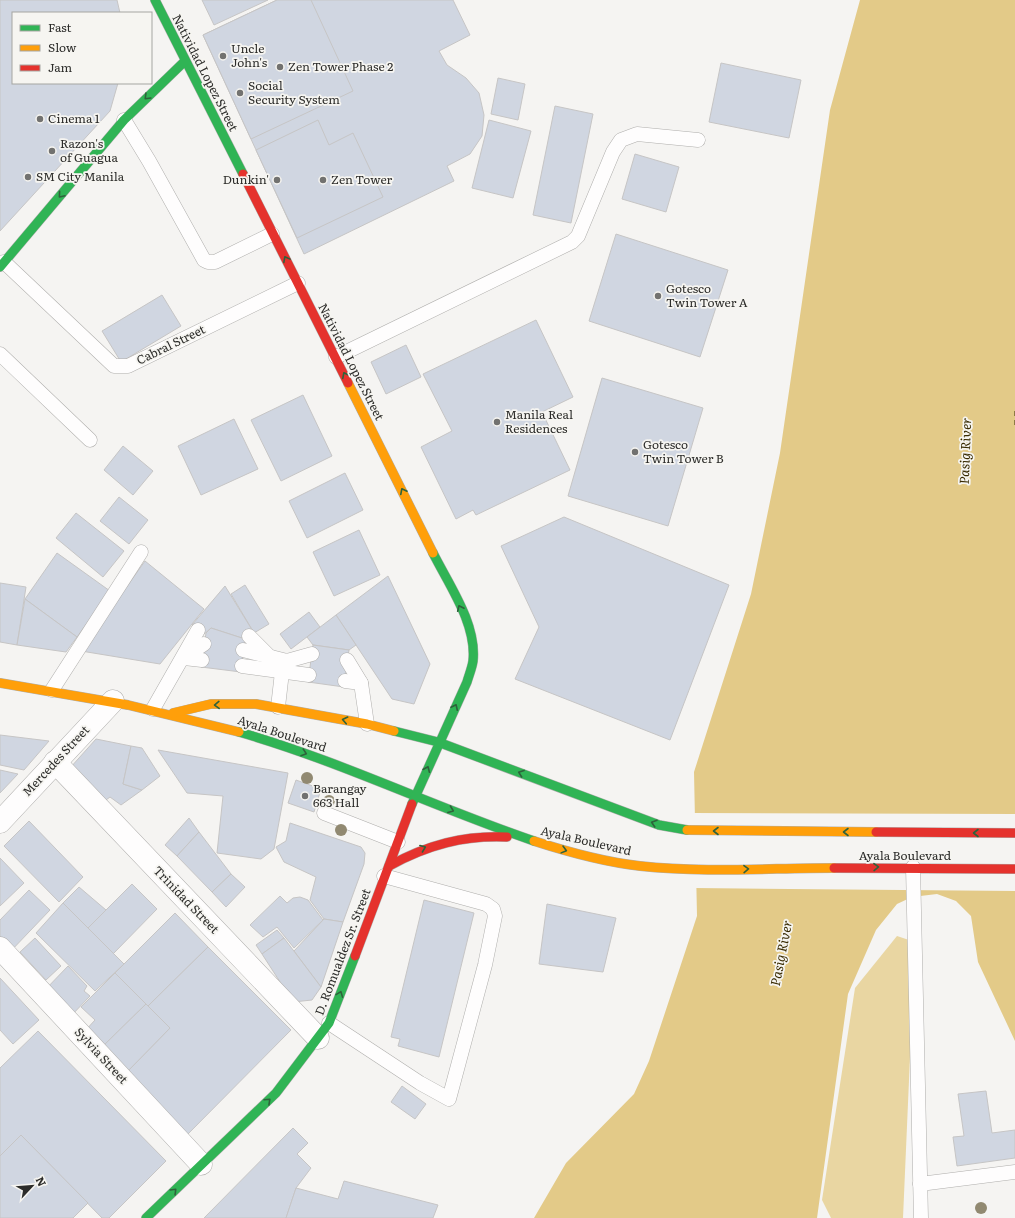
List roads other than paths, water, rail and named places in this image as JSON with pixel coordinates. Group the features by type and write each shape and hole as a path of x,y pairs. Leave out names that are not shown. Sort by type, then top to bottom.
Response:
{"main road":[{"name":"Natividad Lopez Street","path":"155,0 272,234 336,357 469,628 473,644 473,662 467,682 438,742 415,796"},
{"path":"2,264 124,120 185,61"},
{"name":"Ayala Boulevard","path":"0,683 52,690 152,709 268,741 334,763 526,839 616,862 672,870 912,867 1015,869"},
{"name":"Ayala Boulevard","path":"173,714 211,704 256,704 367,724 438,742 659,825 692,831 1015,833"},
{"name":"D. Romualdez Sr. Street","path":"146,1218 276,1093 323,1030 387,871 415,796"},
{"path":"387,871 422,848 441,842 468,837 497,836 526,839"}],"street":[{"name":"Mercedes Street","path":"0,822 113,701"},
{"name":"Trinidad Street","path":"55,762 323,1030"},
{"name":"Sylvia Street","path":"0,948 201,1164"}],"lane":[{"path":"124,120 153,167 204,260 208,262 215,262 272,234"},
{"path":"336,357 572,242 578,236 613,152 622,140 637,134 698,140"},
{"name":"Cabral Street","path":"2,264 114,366 128,366 298,283"},
{"path":"0,354 90,440"},
{"path":"52,690 142,552"},
{"path":"152,709 184,658 198,630"},
{"path":"250,636 267,655 284,666 309,675"},
{"path":"184,658 204,644"},
{"path":"244,650 267,655"},
{"path":"242,666 284,666 312,654"},
{"path":"184,658 202,660"},
{"path":"347,660 361,683 367,724"},
{"path":"278,707 284,666"},
{"path":"345,681 361,683"},
{"path":"324,813 398,842"},
{"path":"912,867 921,1218"},
{"path":"323,1030 449,1099 485,965 495,916 493,909 486,904 387,871"},
{"path":"920,1184 1015,1172"}],"water":[{"name":"Pasig River","path":"860,0 1015,0 1015,1041 978,962 971,916 956,901 937,894 912,897 897,904 876,930 848,994 817,1218 534,1218 566,1163 634,1094 649,1061 697,916 694,772 751,594 780,453 830,110"}],"place":[{"name":"Uncle John's","path":"223,56"},
{"name":"Zen Tower Phase 2","path":"280,67"},
{"name":"Social Security System","path":"240,93"},
{"name":"Cinema 1","path":"40,119"},
{"name":"Razon's of Guagua","path":"52,151"},
{"name":"SM City Manila","path":"28,177"},
{"name":"Dunkin'","path":"277,180"},
{"name":"Zen Tower","path":"323,180"},
{"name":"Gotesco Twin Tower A","path":"658,296"},
{"name":"Manila Real Residences","path":"497,422"},
{"name":"Gotesco Twin Tower B","path":"635,452"},
{"name":"Barangay 663 Hall","path":"305,796"}]}
